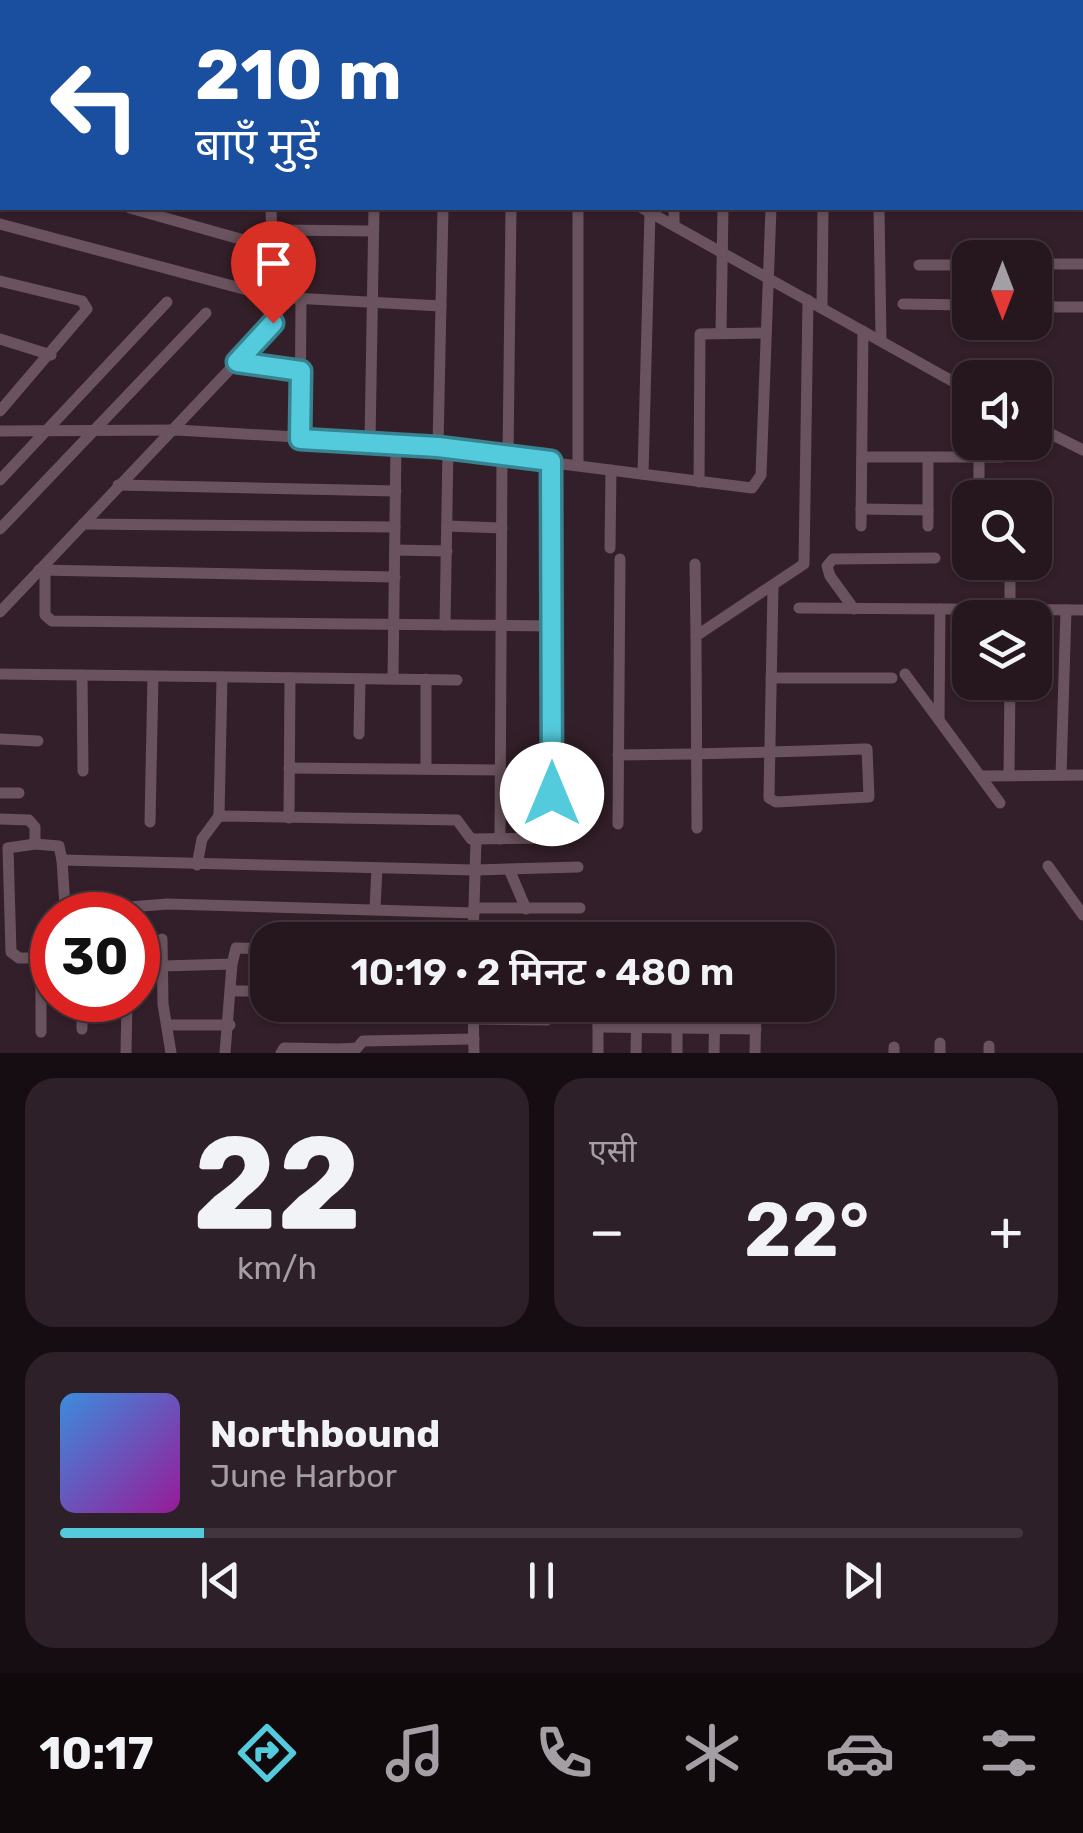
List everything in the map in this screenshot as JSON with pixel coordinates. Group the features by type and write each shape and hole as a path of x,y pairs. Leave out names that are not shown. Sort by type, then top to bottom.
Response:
{"street":[{"path":"137,210 272,248"},
{"path":"0,612 118,485 177,430 273,323 271,210"},
{"path":"370,442 374,210"},
{"path":"444,210 440,306 446,626"},
{"path":"500,839 510,210"},
{"path":"578,210 578,465"},
{"path":"644,474 646,210 952,381"},
{"path":"674,210 674,225"},
{"path":"721,332 722,210"},
{"path":"0,430 177,430 396,443 746,488 760,481 771,210"},
{"path":"822,308 823,210"},
{"path":"879,210 880,340"},
{"path":"0,224 274,297 440,306"},
{"path":"279,230 373,231"},
{"path":"1052,264 1083,264"},
{"path":"920,265 952,265"},
{"path":"0,281 84,303 86,313 0,412"},
{"path":"300,439 301,298"},
{"path":"696,636 801,569 806,557 808,300"},
{"path":"0,480 167,302"},
{"path":"904,304 952,305"},
{"path":"1052,307 1083,308"},
{"path":"0,529 206,313"},
{"path":"860,526 863,331"},
{"path":"700,482 702,332 763,333"},
{"path":"0,338 52,355"},
{"path":"237,362 301,371"},
{"path":"1052,434 1083,450"},
{"path":"393,679 396,443"},
{"path":"862,457 952,457"},
{"path":"928,457 928,526"},
{"path":"219,816 457,820 463,822 466,836 476,840 542,840 552,828 551,461"},
{"path":"610,548 611,470"},
{"path":"118,485 396,491"},
{"path":"861,509 928,510"},
{"path":"83,524 395,527"},
{"path":"447,526 502,528"},
{"path":"395,550 446,551"},
{"path":"618,824 620,558"},
{"path":"854,609 830,576 827,566 833,559 934,558"},
{"path":"695,564 697,828"},
{"path":"42,570 45,614 52,621 554,626"},
{"path":"42,570 395,577"},
{"path":"618,755 696,754 770,752 867,749 870,794 863,800 773,802 768,794 770,752 773,588"},
{"path":"799,608 952,610"},
{"path":"940,609 940,720"},
{"path":"1062,775 1066,610"},
{"path":"1052,611 1083,610"},
{"path":"0,674 457,680"},
{"path":"82,676 83,771"},
{"path":"150,822 153,676"},
{"path":"771,678 899,676 940,720 1000,803"},
{"path":"197,865 202,839 219,816 222,678"},
{"path":"289,818 290,678"},
{"path":"359,734 360,679"},
{"path":"426,680 426,769"},
{"path":"1010,700 1010,774"},
{"path":"0,740 38,741"},
{"path":"289,768 500,770"},
{"path":"982,776 1083,775"},
{"path":"0,793 20,793"},
{"path":"0,819 33,822 35,844"},
{"path":"474,922 476,840"},
{"path":"30,958 19,958 10,946 8,848 35,844 59,846 62,899 64,906 76,910 168,904 474,911 580,908"},
{"path":"62,860 475,870 578,867"},
{"path":"1048,866 1083,915"},
{"path":"375,908 376,868"},
{"path":"509,869 526,908"},
{"path":"162,939 163,1004 171,1053"},
{"path":"225,1053 232,964 236,948 250,948"},
{"path":"163,966 232,964"},
{"path":"232,991 250,991"},
{"path":"41,1032 42,1022"},
{"path":"82,1022 82,1030"},
{"path":"126,1053 127,1022"},
{"path":"474,1022 474,1053"},
{"path":"598,1022 598,1053"},
{"path":"636,1022 636,1053"},
{"path":"677,1022 677,1053"},
{"path":"714,1022 714,1053"},
{"path":"755,1053 756,1022"},
{"path":"169,1025 230,1026"},
{"path":"598,1027 756,1029"},
{"path":"281,1053 284,1048 340,1051 474,1039"}],"route":[{"path":"273,323 237,362 301,371 300,439 396,443 551,461 552,794"}]}
